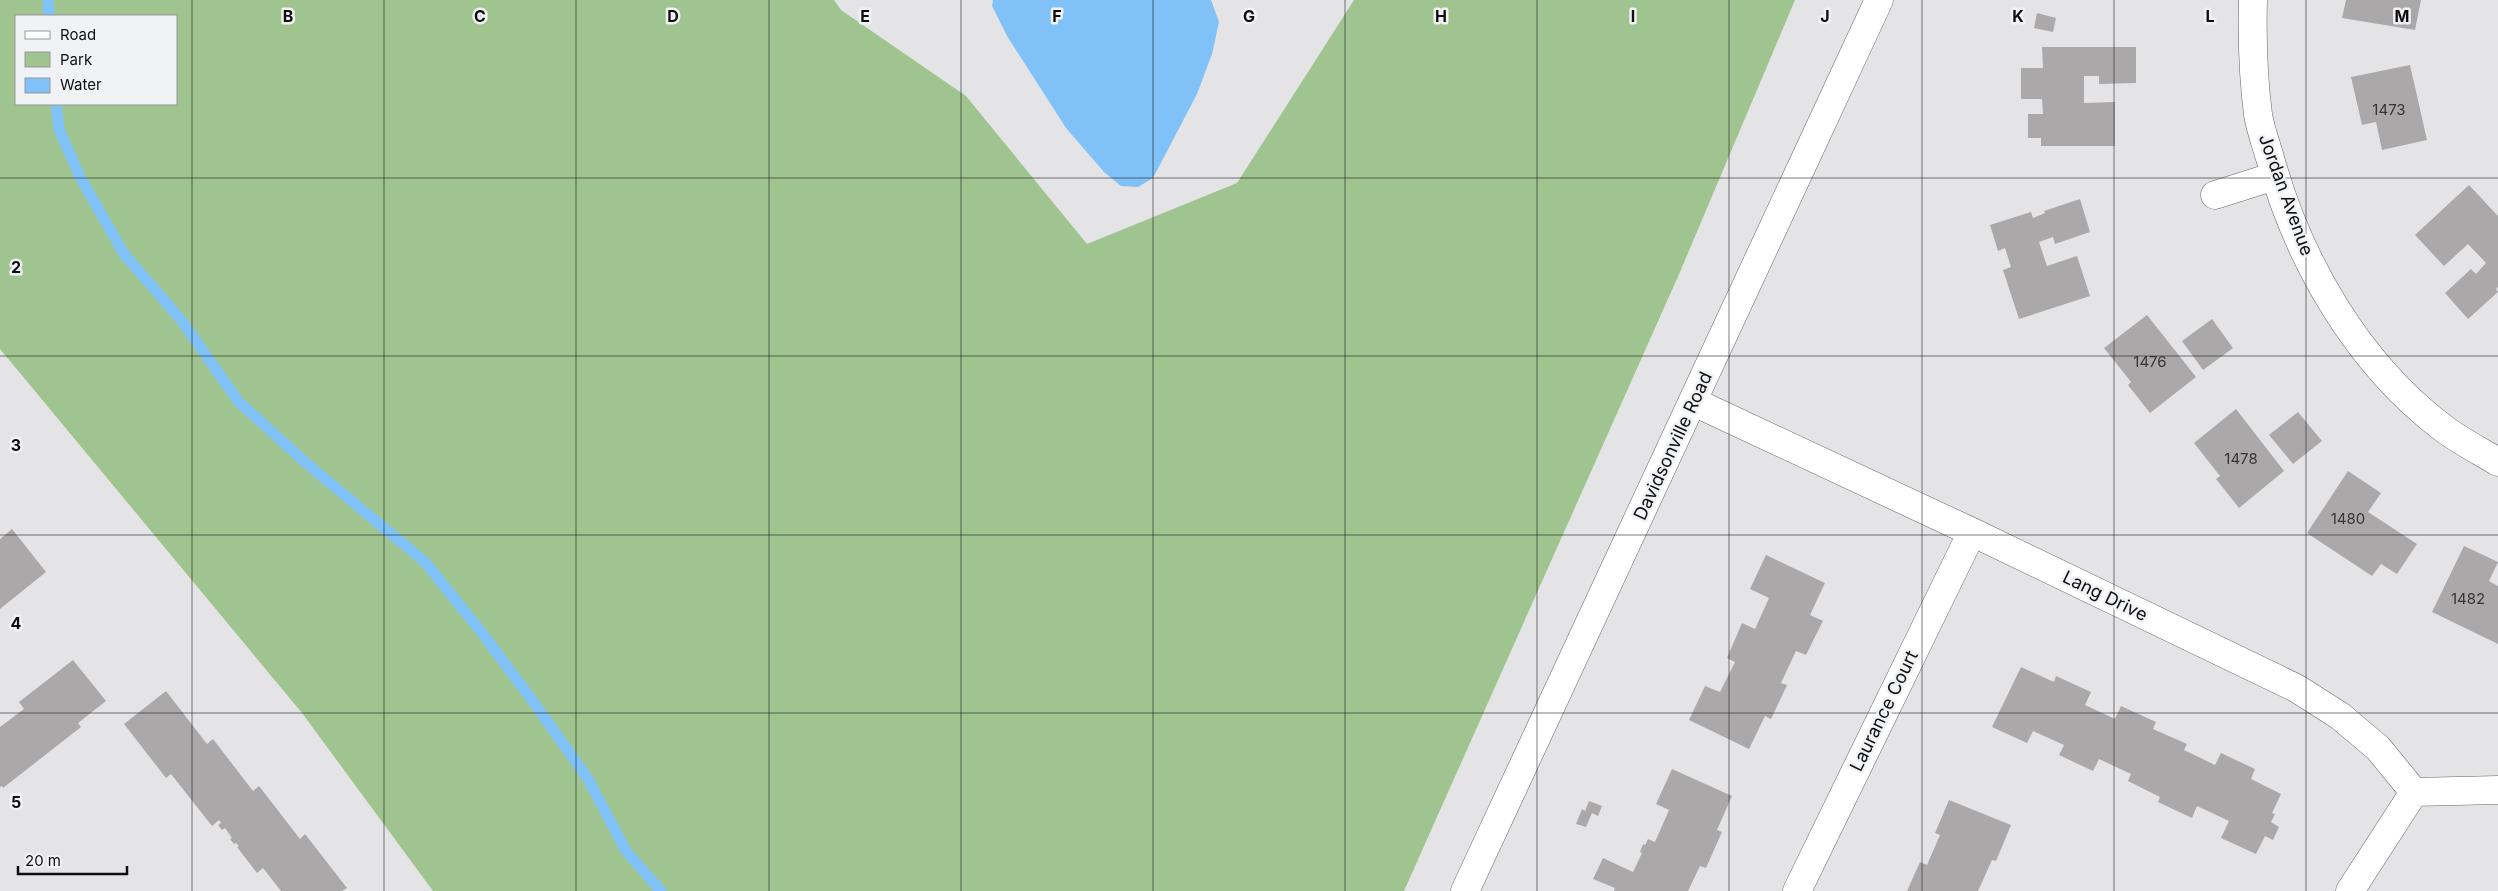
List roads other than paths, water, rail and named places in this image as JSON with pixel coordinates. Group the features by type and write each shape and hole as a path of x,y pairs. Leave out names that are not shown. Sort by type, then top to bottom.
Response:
{"street":[{"name":"Davidsonville Road","path":"1465,891 1880,0"},
{"name":"Jordan Avenue","path":"2253,0 2252,40 2258,116 2275,176 2303,251 2334,306 2363,347 2401,391 2443,429 2498,462"},
{"path":"2215,195 2275,176"},
{"name":"Lang Drive","path":"1694,402 1972,532 2296,688 2340,716 2378,748 2414,792"},
{"name":"Laurance Court","path":"1797,891 1972,532"},
{"path":"2350,891 2414,792 2498,790"}],"water":[{"path":"993,0 1211,0 1219,22 1212,54 1197,94 1153,178 1138,187 1121,186 1104,172 1066,128 1007,36 992,6"}],"waterway":[{"path":"48,0 49,15"},
{"path":"56,105 59,129 80,177 124,254 182,321 238,401 306,463 425,562 482,633 532,700 588,779 626,851 661,891"}]}
